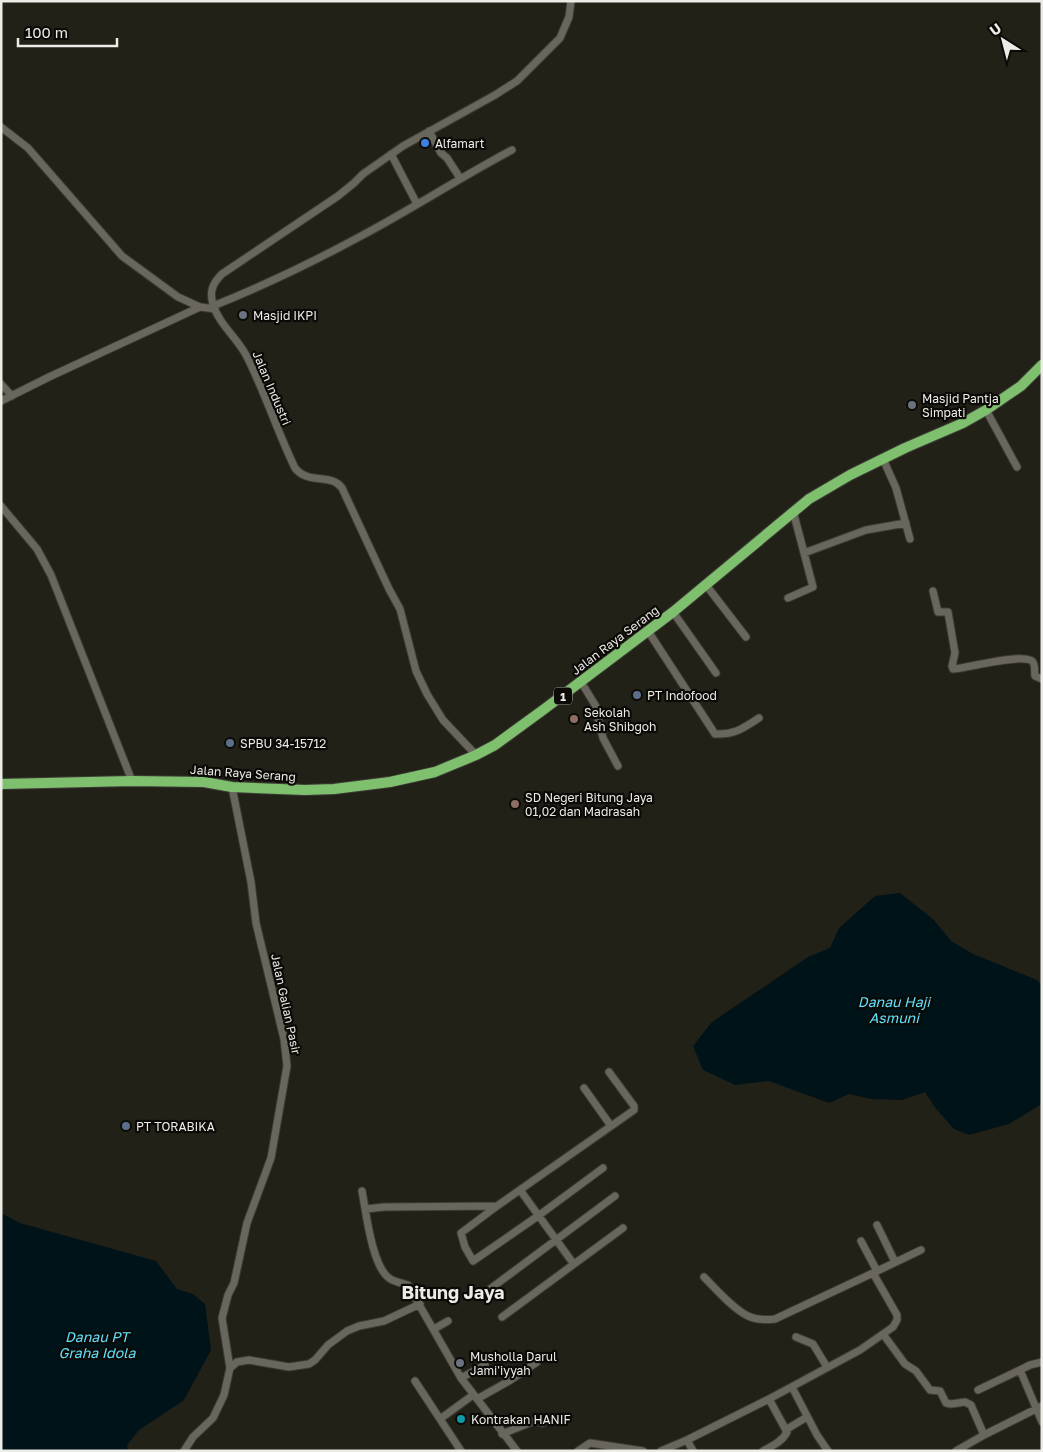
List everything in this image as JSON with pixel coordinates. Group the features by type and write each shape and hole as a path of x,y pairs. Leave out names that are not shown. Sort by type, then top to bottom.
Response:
{"highway":[{"name":"Jalan Raya Serang","path":"1,784 132,781 204,782 232,787 305,790 334,789 390,782 435,772 476,755 502,740 673,612 809,499 850,475 963,423 986,410 1021,386 1042,365"}],"street":[{"path":"214,308 212,288 214,282 222,274 338,196 363,174 391,154 517,81 560,38 569,17 571,1"},
{"path":"1,127 22,142 122,256 178,297 200,307 214,308 343,246 512,150"},
{"path":"429,131 440,153 447,158 460,178"},
{"path":"391,154 417,204"},
{"path":"1,401 200,307"},
{"name":"Jalan Industri","path":"214,308 241,345 250,362 295,468 305,477 336,482 342,488 400,609 416,671 427,694 443,720 476,755"},
{"path":"1,384 12,396"},
{"path":"986,410 1017,467"},
{"path":"883,459 896,488 910,540"},
{"path":"1,506 37,549 52,575 132,781"},
{"path":"788,598 813,587 793,511"},
{"path":"804,553 866,530 906,523"},
{"path":"706,585 746,637"},
{"path":"933,591 938,612 948,612 954,653 953,669 983,663 1025,660 1034,664 1035,676 1042,679"},
{"path":"673,612 716,673"},
{"path":"648,631 715,734 727,735 738,731 759,718"},
{"path":"581,682 597,708 603,738 618,766"},
{"name":"Jalan Galian Pasir","path":"230,1368 222,1318 238,1269 247,1223 271,1158 288,1066 284,1040 256,923 251,882 232,787"},
{"path":"603,1168 473,1261 465,1247 461,1234 497,1206 635,1108 609,1072"},
{"path":"584,1088 612,1126"},
{"path":"362,1190 376,1254 381,1267 389,1278 408,1285 461,1378 502,1434 517,1451"},
{"path":"520,1190 573,1263"},
{"path":"490,1289 615,1196"},
{"path":"366,1209 384,1207 497,1206"},
{"path":"877,1225 894,1262"},
{"path":"502,1317 623,1228"},
{"path":"662,1451 792,1387 860,1350 893,1327 897,1320 896,1316 861,1242"},
{"path":"704,1277 724,1298 748,1317 768,1320 775,1319 921,1250"},
{"path":"184,1451 193,1437 213,1418 224,1395 230,1368 237,1362 243,1360 289,1367 309,1364 328,1345 347,1331 359,1326 384,1321 420,1304"},
{"path":"434,1329 448,1321"},
{"path":"883,1334 905,1364 916,1371 930,1390 940,1391 946,1404 965,1402 971,1405 984,1435"},
{"path":"796,1337 813,1344 827,1367"},
{"path":"440,1419 475,1397 509,1381 537,1362"},
{"path":"978,1390 1030,1365 1042,1362"},
{"path":"461,1378 485,1365"},
{"path":"1020,1370 1039,1407 1042,1422"},
{"path":"415,1381 461,1451"},
{"path":"792,1387 807,1417 828,1451"},
{"path":"763,1451 779,1442 786,1435 787,1429 769,1399"},
{"path":"956,1451 1039,1407"},
{"path":"787,1429 807,1417"},
{"path":"502,1434 534,1421 543,1423"},
{"path":"687,1440 693,1451"},
{"path":"578,1451 590,1443 643,1451"}],"water":[{"name":"Danau Haji Asmuni","path":"900,893 933,919 951,941 973,954 1037,980 1042,986 1042,1103 1040,1105 1009,1124 969,1135 954,1129 936,1109 925,1092 902,1100 871,1099 849,1094 829,1103 769,1081 735,1085 703,1070 693,1046 712,1022 808,957 830,948 839,928 875,896"},
{"name":"Danau PT Graha Idola","path":"1,1213 20,1223 156,1261 177,1289 193,1294 205,1304 211,1350 184,1400 139,1430 127,1445 128,1451 1,1451"}],"place":[{"name":"Alfamart","path":"425,143"},
{"name":"Masjid IKPI","path":"243,315"},
{"name":"Masjid Pantja Simpati","path":"912,405"},
{"name":"PT Indofood","path":"637,695"},
{"name":"Sekolah Ash Shibgoh","path":"574,719"},
{"name":"SPBU 34-15712","path":"230,743"},
{"name":"SD Negeri Bitung Jaya 01,02 dan Madrasah","path":"515,804"},
{"name":"PT TORABIKA","path":"126,1126"},
{"name":"Musholla Darul Jami'iyyah","path":"460,1363"},
{"name":"Kontrakan HANIF","path":"461,1419"}],"district":[{"name":"Bitung Jaya","path":"453,1292"}]}
